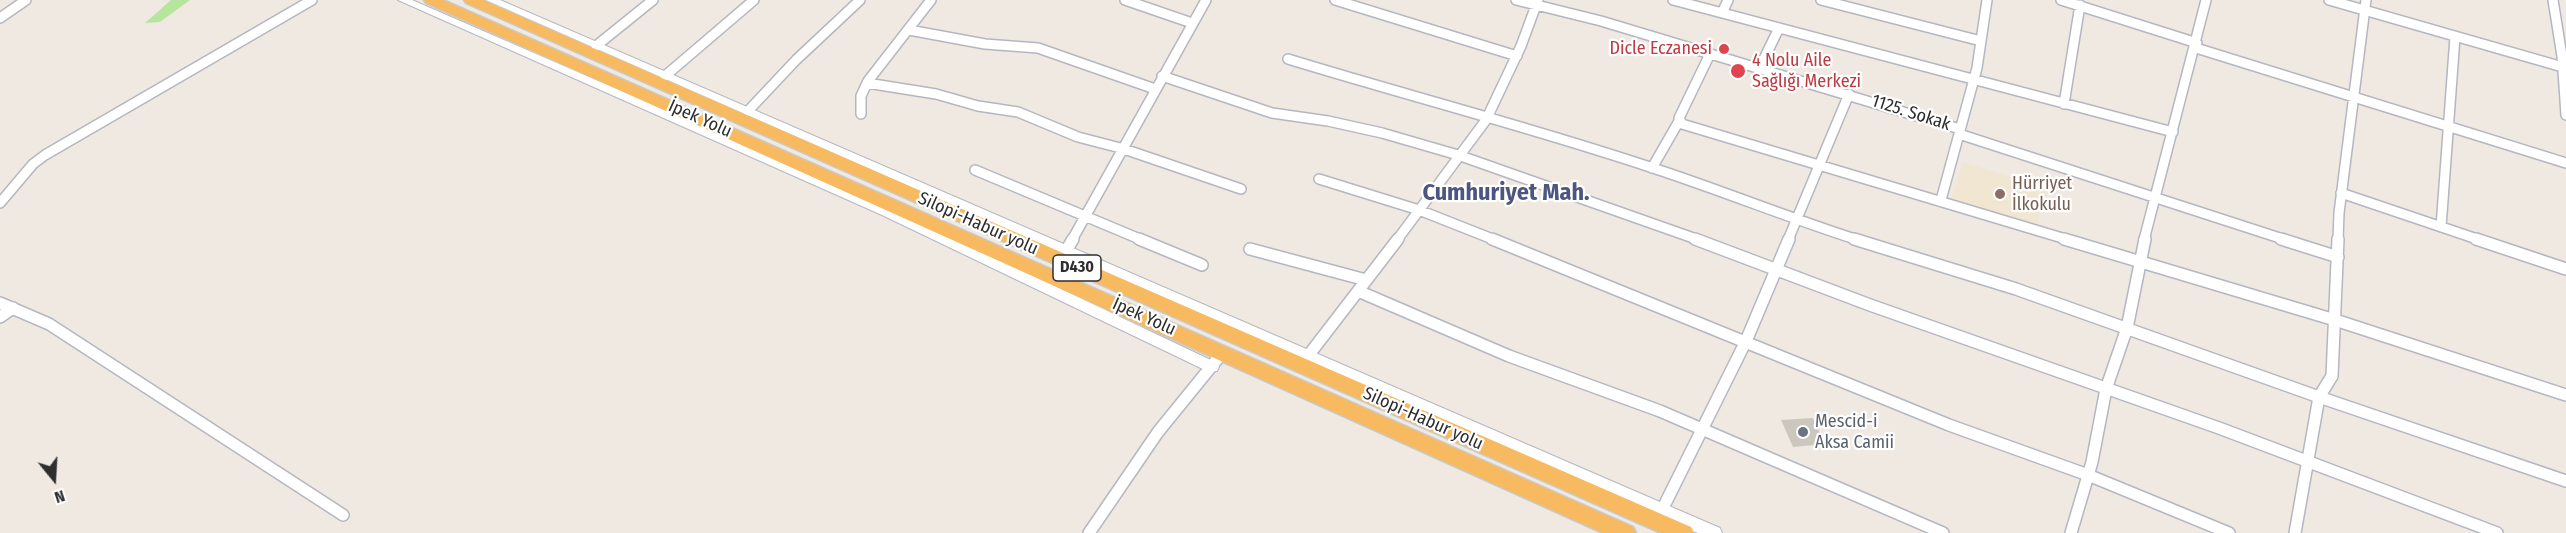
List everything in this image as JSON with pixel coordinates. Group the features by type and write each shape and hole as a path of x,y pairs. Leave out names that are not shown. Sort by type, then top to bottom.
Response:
{"highway":[{"name":"İpek Yolu","path":"431,0 1218,360 1449,454 1625,533"},
{"name":"Silopi-Habur yolu","path":"471,0 1683,533"},
{"path":"1449,454 1460,435"}],"street":[{"path":"0,18 26,0"},
{"path":"0,203 33,164 45,155 312,0"},
{"path":"403,0 1218,360 1158,432 1089,533"},
{"path":"492,0 1714,533"},
{"path":"596,46 653,0"},
{"path":"665,76 754,0"},
{"path":"748,111 796,60 860,0"},
{"path":"861,114 861,96 867,83 930,0"},
{"path":"1125,0 1192,23"},
{"path":"1066,251 1206,0"},
{"path":"1335,0 1517,56"},
{"name":"1125. Sokak","path":"1516,0 1537,2 1849,94 2155,199 2338,257"},
{"path":"1673,0 2173,132"},
{"path":"1722,13 1728,0"},
{"path":"1821,0 1981,41"},
{"path":"1941,200 1974,80 1987,0"},
{"path":"2061,0 2352,98 2566,163"},
{"path":"2071,533 2088,475 2106,389 2127,328 2139,260 2206,0"},
{"path":"2329,0 2365,5 2455,37 2564,68"},
{"path":"2553,0 2564,68 2566,115"},
{"path":"1308,356 1488,116 1517,56 1537,2"},
{"path":"2064,104 2080,5"},
{"path":"2295,533 2319,397 2332,376 2341,193 2365,5"},
{"path":"2555,15 2566,18"},
{"path":"1760,68 1779,28"},
{"path":"909,30 984,44 1038,48 1155,89"},
{"path":"2441,227 2455,37"},
{"path":"1652,168 1679,121 1710,54"},
{"path":"1288,59 1376,86 1488,116 1652,168 1797,221 2016,289 2319,397 2566,481"},
{"path":"1162,76 1272,113 1329,121 1382,133 1458,155 1775,267 1870,305 2009,352 2219,428 2308,464 2497,533"},
{"path":"867,83 936,93 978,106 1018,112 1078,138 1124,149 1241,189"},
{"path":"1662,510 1746,341 1775,267 1821,166 1849,94"},
{"path":"1679,121 1690,127 1941,200 2335,320 2566,394"},
{"path":"975,170 1202,265"},
{"path":"1319,179 1419,210 1949,425 2088,475 2229,533"},
{"path":"2341,193 2566,269"},
{"path":"1250,249 1366,280"},
{"path":"1358,291 1509,356 1660,411 1943,533"},
{"path":"0,303 49,324 343,515"},
{"path":"0,317 13,308"}],"shaded area":[{"name":"Hürriyet İlkokulu","path":"1963,162 2048,189 2037,224 1951,199"}],"green space":[{"path":"171,0 190,0 160,22 145,23"}],"building":[{"name":"Mescid-i Aksa Camii","path":"1813,418 1825,444 1793,447 1781,420"}],"place":[{"name":"Dicle Eczanesi","path":"1724,49"},
{"name":"4 Nolu Aile Sağlığı Merkezi","path":"1738,71"},
{"name":"Hürriyet İlkokulu","path":"2000,194"},
{"name":"Mescid-i Aksa Camii","path":"1803,432"}],"district":[{"name":"Cumhuriyet Mah.","path":"1506,193"}]}
